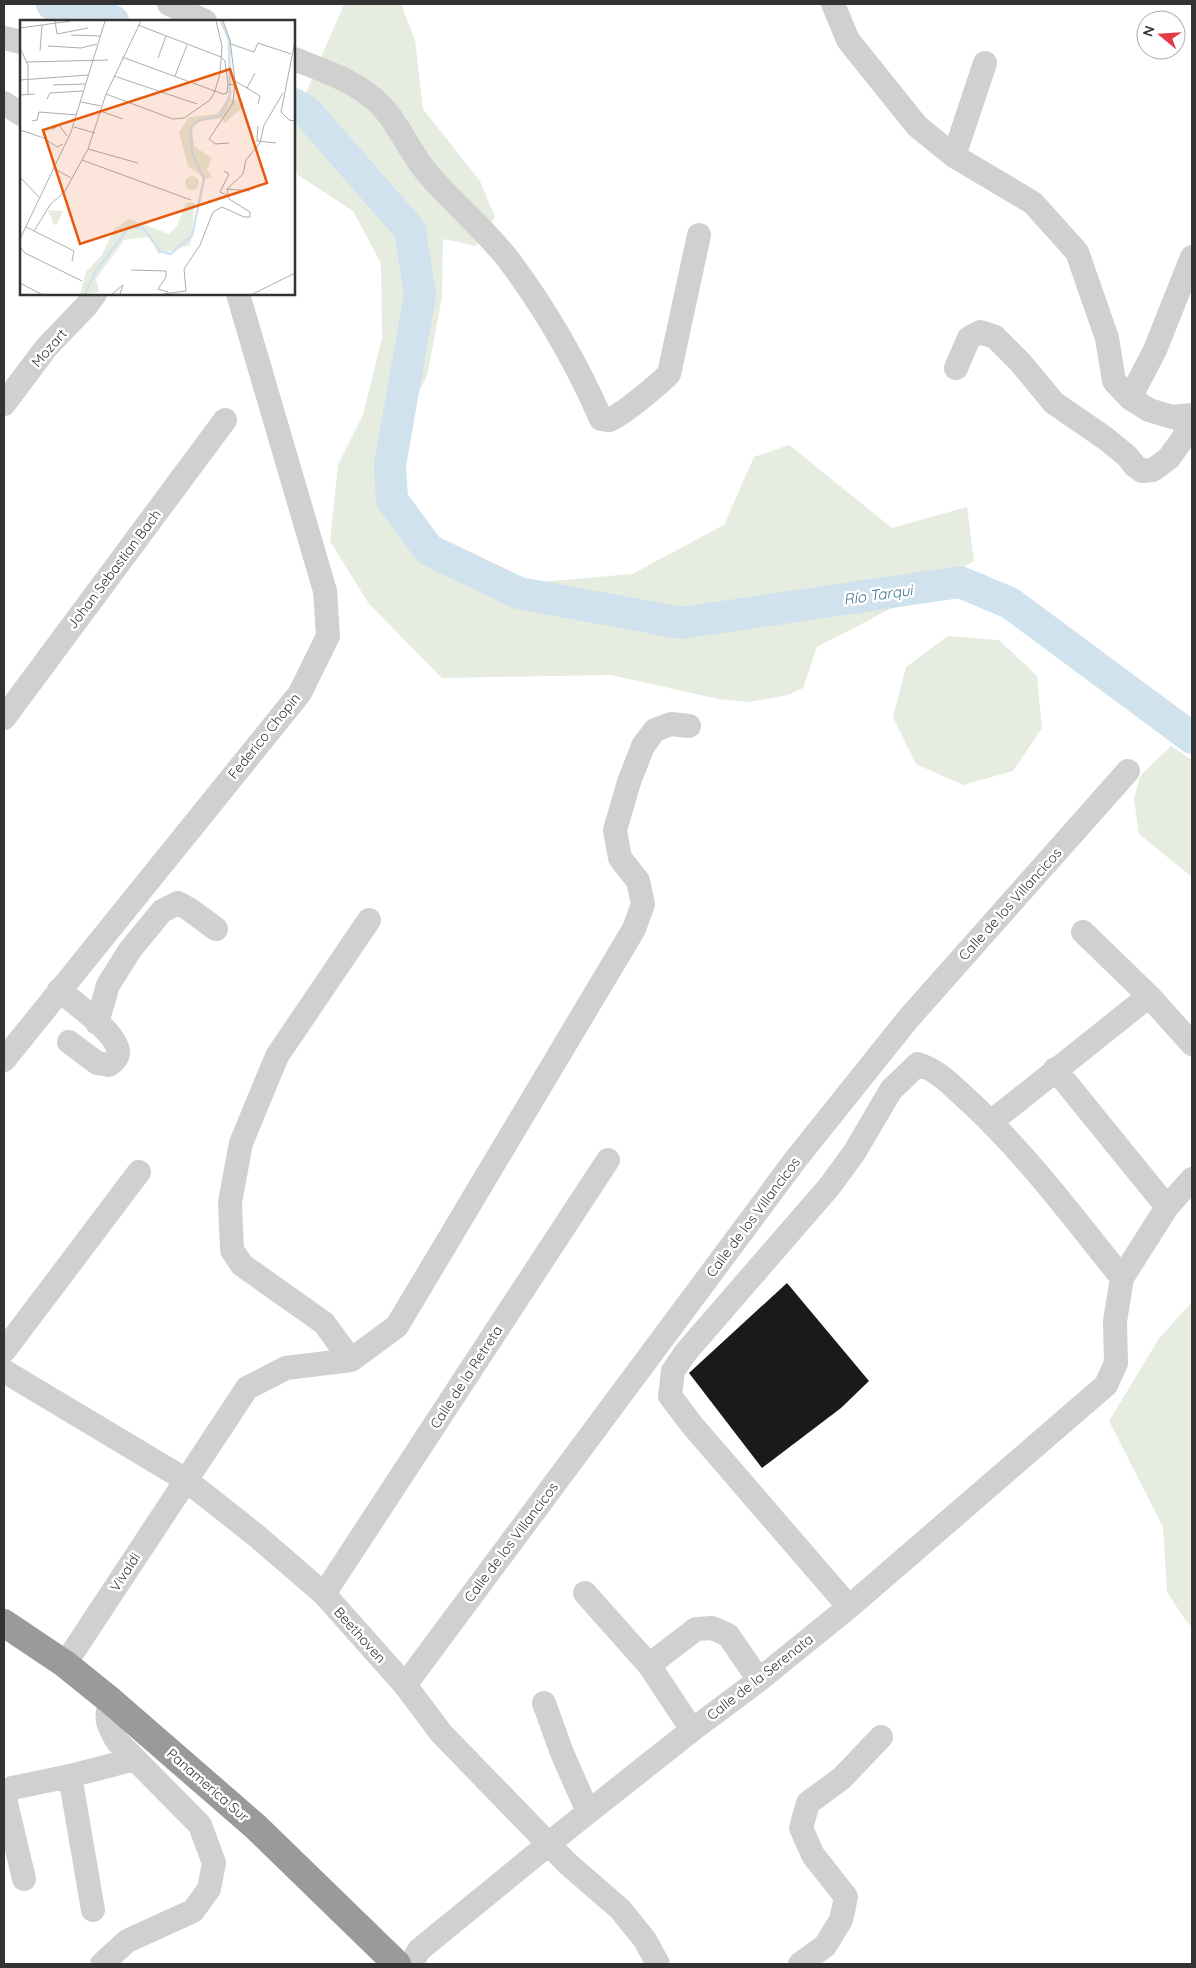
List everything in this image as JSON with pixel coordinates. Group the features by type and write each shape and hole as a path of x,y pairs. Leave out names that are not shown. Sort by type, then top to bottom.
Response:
{"highway":[{"name":"Panamerica Sur","path":"4,1623 66,1664 112,1701 256,1827 397,1964"}],"street":[{"path":"833,4 848,40 917,126 954,156 1033,202 1077,252 1107,338 1114,381 1130,398 1150,410 1172,417 1190,415 1184,436 1169,458 1153,470 1142,471 1105,438 1054,403 1020,362 995,337 980,332 969,338 956,368"},
{"path":"166,12 201,20"},
{"path":"4,38 20,42"},
{"path":"295,59 332,74 369,94 386,110 428,175 476,222 508,260 561,340 601,419 608,420 616,416 655,388 669,374 700,235"},
{"path":"954,156 985,63"},
{"path":"4,103 20,113"},
{"path":"1130,398 1155,350 1192,257"},
{"name":"Mozart","path":"4,404 46,348 95,295"},
{"name":"Federico Chopin","path":"4,1060 300,693 328,636 325,591 238,295"},
{"name":"Johan Sebastian Bach","path":"4,718 225,420"},
{"path":"369,920 277,1056 241,1143 230,1202 232,1250 242,1265 324,1323 352,1360 397,1326 634,929 643,904 638,881 620,858 615,830 629,782 643,746 655,730 671,724 689,726"},
{"name":"Calle de los Villancicos","path":"405,1685 796,1159 908,1019 1128,771"},
{"path":"98,1023 108,985 130,950 162,910 178,903 216,929"},
{"path":"1083,932 1149,996 1192,1044"},
{"path":"59,990 113,1038 118,1052 116,1060 108,1065 97,1063 70,1042"},
{"path":"991,1122 1055,1069 1149,996"},
{"path":"849,1607 692,1425 670,1396 673,1371 686,1352 829,1187 854,1153 891,1090 918,1064 935,1070 991,1122 1031,1164 1122,1278 1167,1207 1192,1180"},
{"path":"1055,1069 1167,1207"},
{"name":"Calle de la Retreta","path":"324,1594 608,1160"},
{"path":"4,1351 139,1172"},
{"name":"Calle de la Serenata","path":"411,1964 419,1950 588,1812 759,1680 849,1607 1106,1385 1116,1363 1115,1320 1122,1278"},
{"name":"Vivaldi","path":"66,1664 247,1388 286,1368 352,1360"},
{"name":"Beethoven","path":"4,1371 186,1480 258,1537 324,1594 405,1685 441,1733 568,1864 620,1909 645,1940 658,1964"},
{"path":"585,1593 649,1665 692,1730"},
{"path":"649,1665 696,1629 712,1628 728,1634 759,1680"},
{"path":"102,1964 127,1941 193,1911 209,1889 214,1864 200,1825 117,1741 106,1716 112,1701"},
{"path":"544,1703 562,1753 588,1812"},
{"path":"800,1964 825,1946 841,1920 846,1897 813,1855 800,1828 808,1803 842,1778 881,1737"},
{"path":"24,1879 5,1792 12,1788 70,1776 135,1759"},
{"path":"70,1776 92,1910"},
{"path":"568,1864 586,1868 610,1880 640,1911 672,1964"}],"shaded area":[{"path":"344,4 401,4 415,40 423,109 480,181 495,217 476,246 443,239 442,297 427,376 384,460 393,528 436,565 502,592 541,582 632,574 724,525 754,457 789,445 892,528 967,507 974,561 817,647 803,688 788,695 750,702 718,699 611,675 442,678 369,604 330,541 338,465 363,415 382,338 381,263 353,211 298,175 295,167 295,100 302,102"},
{"path":"948,636 999,640 1037,676 1042,728 1013,771 963,785 916,764 893,717 906,667"},
{"path":"1171,746 1192,760 1192,877 1139,834 1134,799 1140,776"},
{"path":"1192,1302 1192,1627 1167,1592 1163,1527 1109,1421 1160,1337"}],"building":[{"path":"787,1283 869,1381 841,1408 762,1468 689,1373"}],"waterway":[{"path":"52,4 110,20"},
{"name":"Río Tarqui","path":"295,105 307,112 410,230 420,295 390,465 392,500 429,550 519,593 681,623 960,582 1010,603 1192,738"}]}
